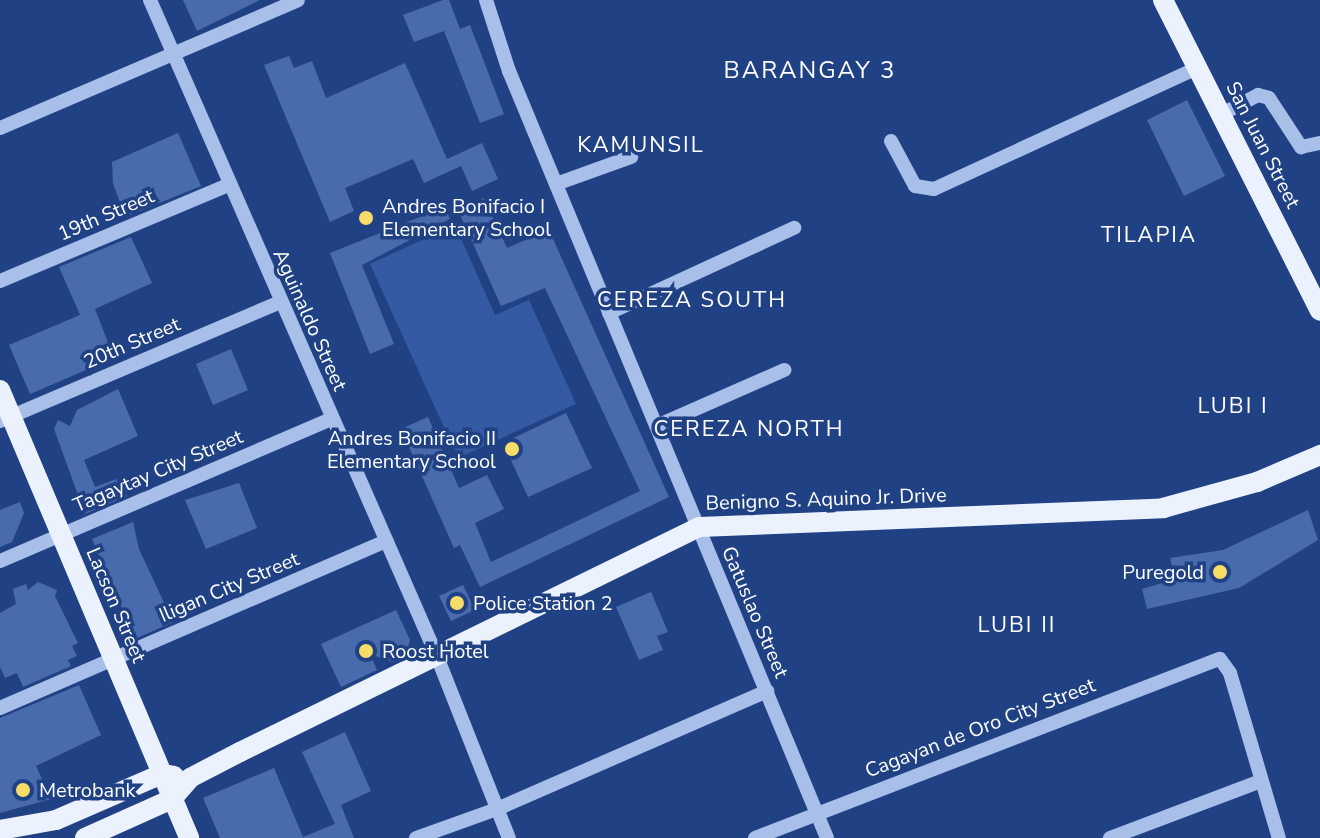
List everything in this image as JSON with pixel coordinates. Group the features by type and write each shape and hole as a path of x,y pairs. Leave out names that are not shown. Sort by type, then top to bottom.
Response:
{"main road":[{"name":"San Juan Street","path":"1163,0 1320,311"},
{"name":"Lacson Street","path":"0,390 6,418 61,535 189,838"},
{"name":"Benigno S. Aquino Jr. Drive","path":"85,838 172,799 190,778 436,654 699,527 1163,508 1257,482 1320,455"},
{"path":"0,830 90,808 162,774 190,778"}],"street":[{"name":"Aguinaldo Street","path":"150,0 170,55 436,654 509,838"},
{"path":"0,128 298,0"},
{"name":"Gatuslao Street","path":"486,0 556,184 659,425 827,838"},
{"path":"891,141 915,186 934,189 1197,68"},
{"path":"1222,114 1258,95 1269,98 1301,147 1320,143"},
{"path":"556,184 631,157"},
{"name":"19th Street","path":"0,281 228,185"},
{"path":"609,313 794,228"},
{"name":"20th Street","path":"6,418 280,302"},
{"path":"659,425 784,370"},
{"name":"Tagaytay City Street","path":"0,561 332,419"},
{"name":"Iligan City Street","path":"0,708 386,541"},
{"name":"Cagayan de Oro City Street","path":"755,838 1220,659 1230,673 1261,781"},
{"path":"416,838 497,809 767,691"},
{"path":"1110,838 1261,781 1279,838"}],"shaded area":[{"path":"455,225 495,315 529,300 576,404 458,458 370,264"}],"building":[{"path":"183,0 260,0 197,31"},
{"path":"449,0 460,29 470,25 504,114 480,123 444,31 414,42 403,15"},
{"path":"289,56 294,68 312,61 326,98 405,63 447,159 482,143 498,179 472,191 461,166 424,183 413,159 345,188 354,211 330,222 264,65"},
{"path":"1187,100 1225,176 1184,196 1147,120"},
{"path":"178,133 201,186 125,217 113,183 112,162"},
{"path":"484,198 507,248 549,230 669,497 480,587 460,545 454,548 401,429 428,417 459,488 487,475 504,509 475,523 491,562 640,491 545,288 501,306 458,210"},
{"path":"445,207 450,219 362,265 394,344 370,354 330,253"},
{"path":"131,237 152,283 95,309 114,358 30,394 9,345 80,315 59,267"},
{"path":"231,349 248,390 213,405 196,364"},
{"path":"118,389 138,436 84,460 95,487 116,479 127,496 85,514 54,429 58,420 70,426 77,410"},
{"path":"566,413 592,468 528,497 503,443"},
{"path":"239,483 257,528 206,549 185,500"},
{"path":"20,502 24,513 12,542 0,547 0,510"},
{"name":"Puregold","path":"1308,510 1318,540 1239,588 1147,609 1142,589 1175,579 1170,558 1223,550"},
{"path":"133,522 139,549 173,622 135,639 92,539"},
{"path":"38,582 57,590 55,596 78,643 72,646 77,656 68,660 71,666 23,687 17,673 5,678 0,667 0,613 16,604 13,589 26,584 28,590"},
{"name":"Police Station 2","path":"463,585 475,610 451,621 439,596"},
{"path":"651,592 668,632 657,636 663,650 639,660 616,607"},
{"name":"Roost Hotel","path":"396,610 410,640 406,656 393,662 370,654 377,670 341,687 321,644"},
{"path":"79,685 101,735 36,766 51,799 0,813 0,718"},
{"path":"345,732 371,791 341,805 354,838 220,838 203,798 274,768 303,837 335,824 302,752"}],"place":[{"name":"Andres Bonifacio I Elementary School","path":"366,218"},
{"name":"Andres Bonifacio II Elementary School","path":"512,449"},
{"name":"Puregold","path":"1220,572"},
{"name":"Police Station 2","path":"457,603"},
{"name":"Roost Hotel","path":"366,651"},
{"name":"Metrobank","path":"23,790"}],"district":[{"name":"BARANGAY 3","path":"810,71"},
{"name":"KAMUNSIL","path":"641,146"},
{"name":"TILAPIA","path":"1149,236"},
{"name":"CEREZA SOUTH","path":"692,301"},
{"name":"LUBI I","path":"1233,407"},
{"name":"CEREZA NORTH","path":"749,430"},
{"name":"LUBI II","path":"1017,626"}]}
